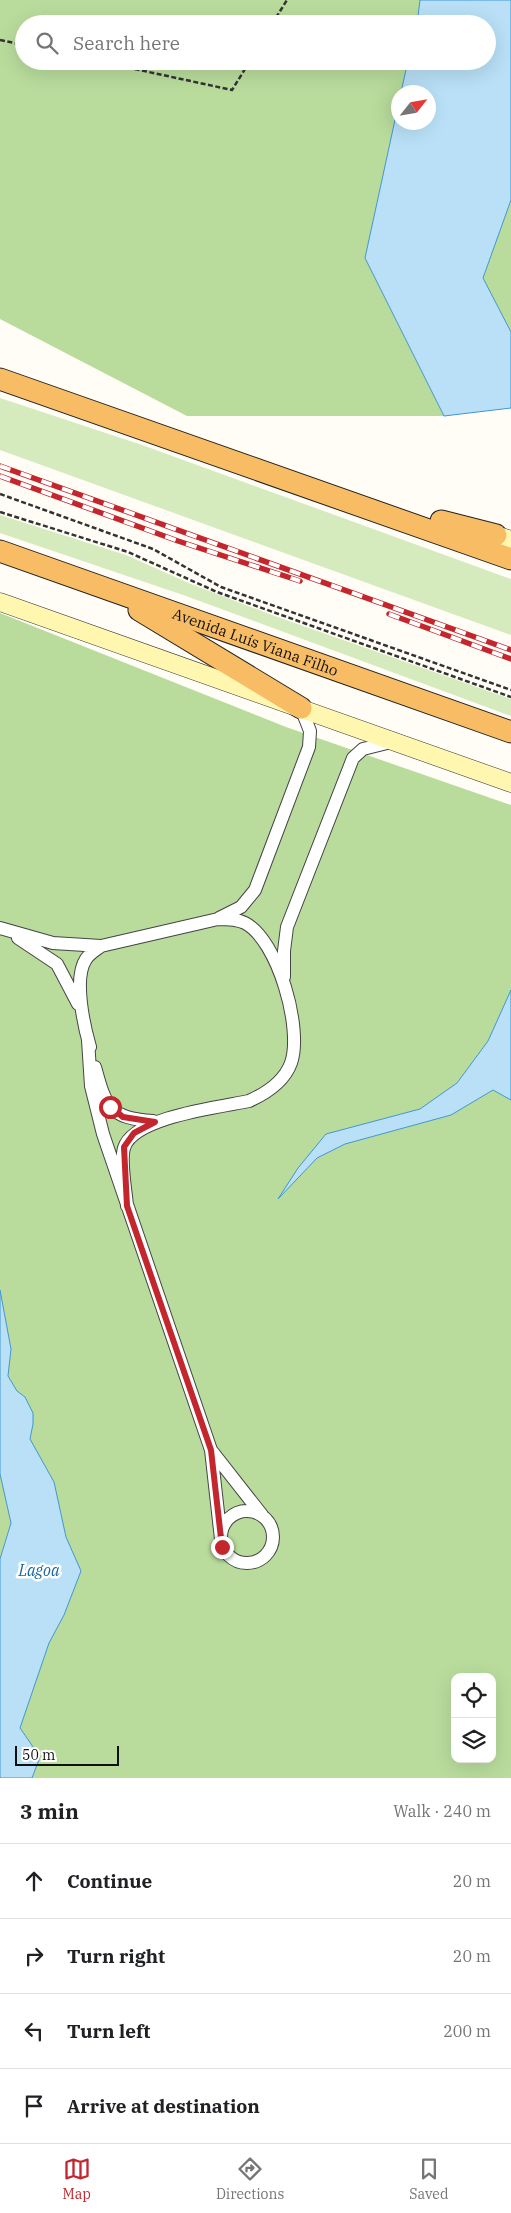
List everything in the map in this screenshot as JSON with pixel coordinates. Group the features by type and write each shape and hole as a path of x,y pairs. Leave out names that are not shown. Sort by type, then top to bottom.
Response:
{"highway":[{"path":"0,379 511,559"},
{"path":"308,487 506,537"},
{"name":"Avenida Luís Viana Filho","path":"0,551 511,732"},
{"path":"101,586 301,708"}],"main road":[{"path":"0,602 511,783"}],"street":[{"path":"2,929 53,943 101,946 218,919 241,907 255,890 308,747 310,731 301,708"},
{"path":"127,1206 124,1147 134,1133 155,1122 249,1101 262,1096 277,1084 290,1064 294,1043 284,985 284,951 287,927 353,758 363,748 394,742"},
{"path":"218,919 236,920 253,929 268,949 284,985"},
{"path":"2,929 57,964 71,987 83,1016"},
{"path":"101,946 86,958 81,972 83,1016 103,1092 110,1107 123,1117 155,1122"},
{"path":"88,1040 91,1086 102,1134 211,1450 221,1539 227,1554 233,1560 249,1564 258,1561 270,1549 273,1541 269,1524 211,1450"},
{"path":"221,1539 225,1523 238,1512 256,1512 264,1517"}],"path":[{"path":"278,15 287,0"},
{"path":"0,40 15,43"},
{"path":"140,70 232,90 244,70"},
{"path":"0,494 153,549 222,587 511,690"},
{"path":"0,512 128,552 217,592 511,697"}],"green space":[{"path":"0,0 420,0 418,15 15,15 15,70 406,70 403,85 391,85 391,130 393,130 365,258 444,416 187,416 0,319"},
{"path":"511,200 511,332 483,278"},
{"path":"0,398 142,445 511,579 511,635 0,450"},
{"path":"0,515 126,555 191,584 272,615 511,699 511,716 186,596 0,533"},
{"path":"0,613 286,727 511,805 511,990 488,1041 457,1083 420,1109 326,1134 280,1196 317,1158 345,1144 451,1115 493,1090 511,1100 511,1778 32,1778 40,1757 20,1728 49,1643 64,1615 81,1571 66,1537 54,1482 30,1439 33,1424 25,1397 17,1391 8,1376 11,1349 0,1290"},
{"path":"0,1474 11,1523 0,1558"}],"water":[{"path":"420,0 511,0 511,200 483,278 511,332 511,408 444,416 365,258 393,130 436,130 436,85 403,85 406,70 496,70 496,15 418,15"},
{"path":"511,990 511,1100 493,1090 451,1115 345,1144 317,1158 278,1199 298,1168 326,1134 420,1109 457,1083 488,1041"},
{"name":"Lagoa","path":"0,1290 11,1349 8,1376 17,1391 25,1397 33,1413 30,1439 54,1482 66,1537 81,1571 64,1615 49,1643 20,1728 40,1757 32,1778 0,1778 0,1559 11,1523 0,1474"}],"railway":[{"path":"0,466 511,650"},
{"path":"0,476 178,541 300,581"},
{"path":"389,614 511,659"}],"route":[{"path":"110,1107 123,1117 155,1122 134,1133 124,1147 127,1206 211,1450 222,1547"}]}
